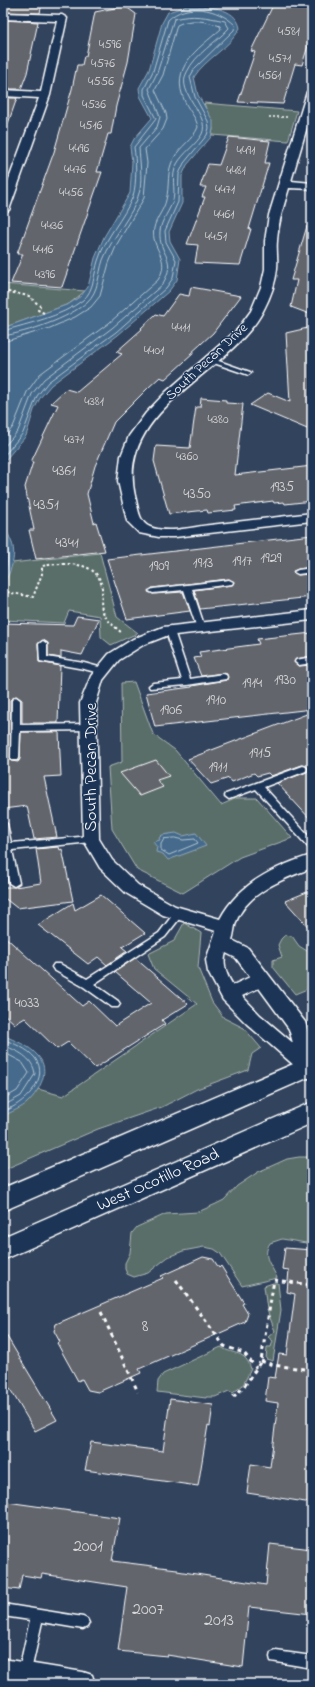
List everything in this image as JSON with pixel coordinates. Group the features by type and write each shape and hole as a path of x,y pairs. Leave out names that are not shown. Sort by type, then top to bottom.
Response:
{"main road":[{"path":"3,1200 311,1068"},
{"name":"West Ocotillo Road","path":"3,1249 312,1112"}],"street":[{"path":"3,16 62,18 45,95 6,194 3,210"},
{"name":"South Pecan Drive","path":"312,92 305,122 275,215 271,241 271,269 268,287 257,311 241,333 151,416 136,436 128,456 125,481 134,521 144,530 159,533 175,533 312,517"},
{"path":"3,93 45,95"},
{"path":"286,184 312,186"},
{"name":"South Pecan Drive","path":"311,1068 298,1027 242,953 224,935 169,911 132,889 106,864 91,839 88,703 96,679 114,657 134,644 163,632 312,614"},
{"path":"311,1068 278,1041 229,995 218,977 215,959 232,913 245,896 266,880 312,861"},
{"path":"229,995 262,979"},
{"path":"16,1676 83,1684"}],"lane":[{"path":"210,360 248,373"},
{"path":"298,572 312,570"},
{"path":"153,591 229,582"},
{"path":"187,587 201,628"},
{"path":"170,631 187,682"},
{"path":"44,644 43,659 84,666 102,671"},
{"path":"299,662 312,660"},
{"path":"153,686 223,677"},
{"path":"15,758 16,700"},
{"path":"16,728 88,727"},
{"path":"229,796 303,769"},
{"path":"258,786 312,846"},
{"path":"3,824 14,883"},
{"path":"7,847 91,839"},
{"path":"87,984 162,935 178,914"},
{"path":"57,967 87,984 116,1004"},
{"path":"3,1610 83,1623"},
{"path":"16,1676 37,1615"},
{"path":"276,1657 312,1662"}],"path":[{"path":"269,117 305,122"},
{"path":"3,291 26,295 37,300 40,306 38,310 44,313"},
{"path":"7,592 33,596 42,574 42,566 61,564 85,565 97,576 102,587 100,600 103,612 109,621 134,644"},
{"path":"176,1280 224,1346 244,1353 256,1368"},
{"path":"233,1397 244,1387 261,1361 274,1280 312,1285"},
{"path":"101,1312 138,1392"},
{"path":"261,1361 273,1365 312,1370"}],"green space":[{"path":"204,103 297,111 288,141 212,135 213,129"},
{"path":"3,284 85,291 69,304 3,328"},
{"path":"100,553 117,617 138,633 111,645 101,637 100,616 69,611 64,623 3,620 3,586 12,563"},
{"path":"134,682 153,734 175,750 221,805 237,798 257,798 292,838 240,857 183,893 137,870 112,829 108,767 122,762 121,683"},
{"path":"184,923 201,933 198,968 212,1002 224,1018 244,1028 261,1048 252,1054 248,1070 197,1089 162,1107 98,1129 3,1170 3,1116 27,1103 38,1089 63,1096 197,1004 154,969 148,954 174,941"},
{"path":"285,935 292,936 299,946 312,954 312,987 295,994 273,967 273,960 282,957 278,945"},
{"path":"312,1157 312,1244 282,1239 270,1243 267,1257 277,1278 242,1286 220,1253 214,1249 204,1247 183,1251 168,1257 148,1273 134,1277 127,1274 125,1263 130,1253 132,1233 137,1227 166,1214 198,1212 224,1200 237,1186 258,1172 287,1159"},
{"path":"278,1283 281,1310 273,1361 266,1359 267,1347 271,1347 273,1341 268,1337 275,1331 267,1310 264,1286"},
{"path":"221,1347 246,1358 251,1369 243,1385 233,1393 229,1391 215,1397 206,1398 157,1392 158,1381 163,1374"}],"water":[{"path":"187,6 210,7 226,11 237,21 240,28 236,35 199,70 194,77 198,95 213,121 213,129 211,137 187,165 182,176 182,203 169,232 170,241 180,259 177,280 169,291 118,335 51,385 40,398 34,410 26,436 7,458 3,467 3,328 69,304 81,296 88,287 95,258 104,237 130,193 132,162 130,147 134,139 152,118 140,96 139,88 149,70 162,23 168,12"},
{"path":"3,521 12,543 14,554 10,570 3,586"},
{"path":"176,833 183,836 196,833 206,846 168,860 163,854 156,852 157,847 153,842 160,840 159,838 162,835"},
{"path":"3,1035 22,1044 34,1052 42,1062 44,1074 40,1086 28,1102 20,1108 3,1116"}],"building":[{"path":"3,3 42,3 40,13 3,12"},
{"path":"274,3 312,6 312,33 302,65 295,64 283,104 238,102 255,52 251,51"},
{"path":"125,6 136,14 128,62 116,106 111,134 108,134 97,172 102,172 62,287 11,283 23,254 17,254 54,152 72,89 77,65 82,65 84,56 86,56 95,12"},
{"path":"3,20 38,22 27,73 21,89 3,89"},
{"path":"3,98 17,98 5,132 3,132"},
{"path":"229,137 270,141 265,163 269,163 240,265 195,263 198,245 187,244 205,197 202,197 206,187 200,187 208,164 219,165"},
{"path":"307,226 312,226 312,315 291,307 297,280 291,280"},
{"path":"191,287 241,296 213,333 190,354 194,353 165,379 160,377 114,422 95,466 87,494 94,523 96,522 105,551 36,559 29,530 34,530 25,487 33,462 31,462 58,405 51,403 66,389 77,392 122,354 116,352 142,329 141,328 156,314 163,316 179,294 189,296"},
{"path":"312,327 312,431 250,405 268,393 290,402 286,333"},
{"path":"201,398 226,400 226,403 243,404 235,475 312,466 312,501 285,504 284,502 274,503 273,501 235,506 236,510 208,513 207,510 169,514 154,461 156,446 190,448 196,407 200,407"},
{"path":"312,535 312,567 293,571 298,575 312,574 312,597 200,609 194,590 232,585 234,582 229,579 152,588 148,592 153,594 183,592 190,611 127,619 107,559"},
{"path":"77,616 99,619 82,655 61,651 61,658 48,656 48,643 43,640 38,644 39,662 60,666 58,723 22,723 22,700 16,696 10,700 11,761 18,762 20,759 21,732 59,732 61,776 44,777 57,837 34,839 27,806 3,809 3,623 73,625"},
{"path":"312,633 312,656 296,659 294,662 299,666 312,665 312,709 155,727 146,693 192,687 227,680 227,674 223,673 201,676 194,658 201,657 199,652 259,644 257,639"},
{"path":"312,712 312,821 277,783 307,772 308,768 306,766 302,765 271,776 268,773 257,776 254,773 232,782 229,778 211,784 188,759"},
{"path":"156,760 169,776 157,780 163,787 140,796 120,773"},
{"path":"59,847 60,850 62,849 73,901 17,908 3,897 3,887 15,887 41,883 36,849"},
{"path":"312,890 312,931 285,901"},
{"path":"101,895 145,933 122,947 127,951 107,965 98,957 88,964 38,925 73,903 75,910"},
{"path":"3,935 82,1006 89,1001 115,1026 151,1003 115,972 135,958 188,1004 162,1020 165,1024 95,1068 68,1042 57,1049 25,1018 15,1024 3,1013"},
{"path":"285,1248 312,1250 312,1503 247,1493 251,1464 270,1467 278,1403 265,1401 268,1377 275,1378 279,1354 287,1355 295,1294 287,1292 289,1270 282,1269"},
{"path":"203,1257 213,1259 219,1268 221,1266 244,1303 242,1304 248,1314 245,1322 139,1369 141,1373 98,1392 88,1390 82,1379 78,1381 57,1343 60,1342 54,1331 56,1324 163,1278 161,1276"},
{"path":"3,1330 57,1420 35,1431 3,1377"},
{"path":"170,1399 213,1405 210,1426 208,1425 198,1486 85,1470 91,1442 163,1451"},
{"path":"7,1502 120,1518 112,1561 177,1569 177,1571 266,1585 270,1544 312,1549 312,1614 249,1607 243,1667 167,1655 118,1651 127,1587 42,1574 41,1578 22,1575 19,1590 3,1588 3,1521"}]}
